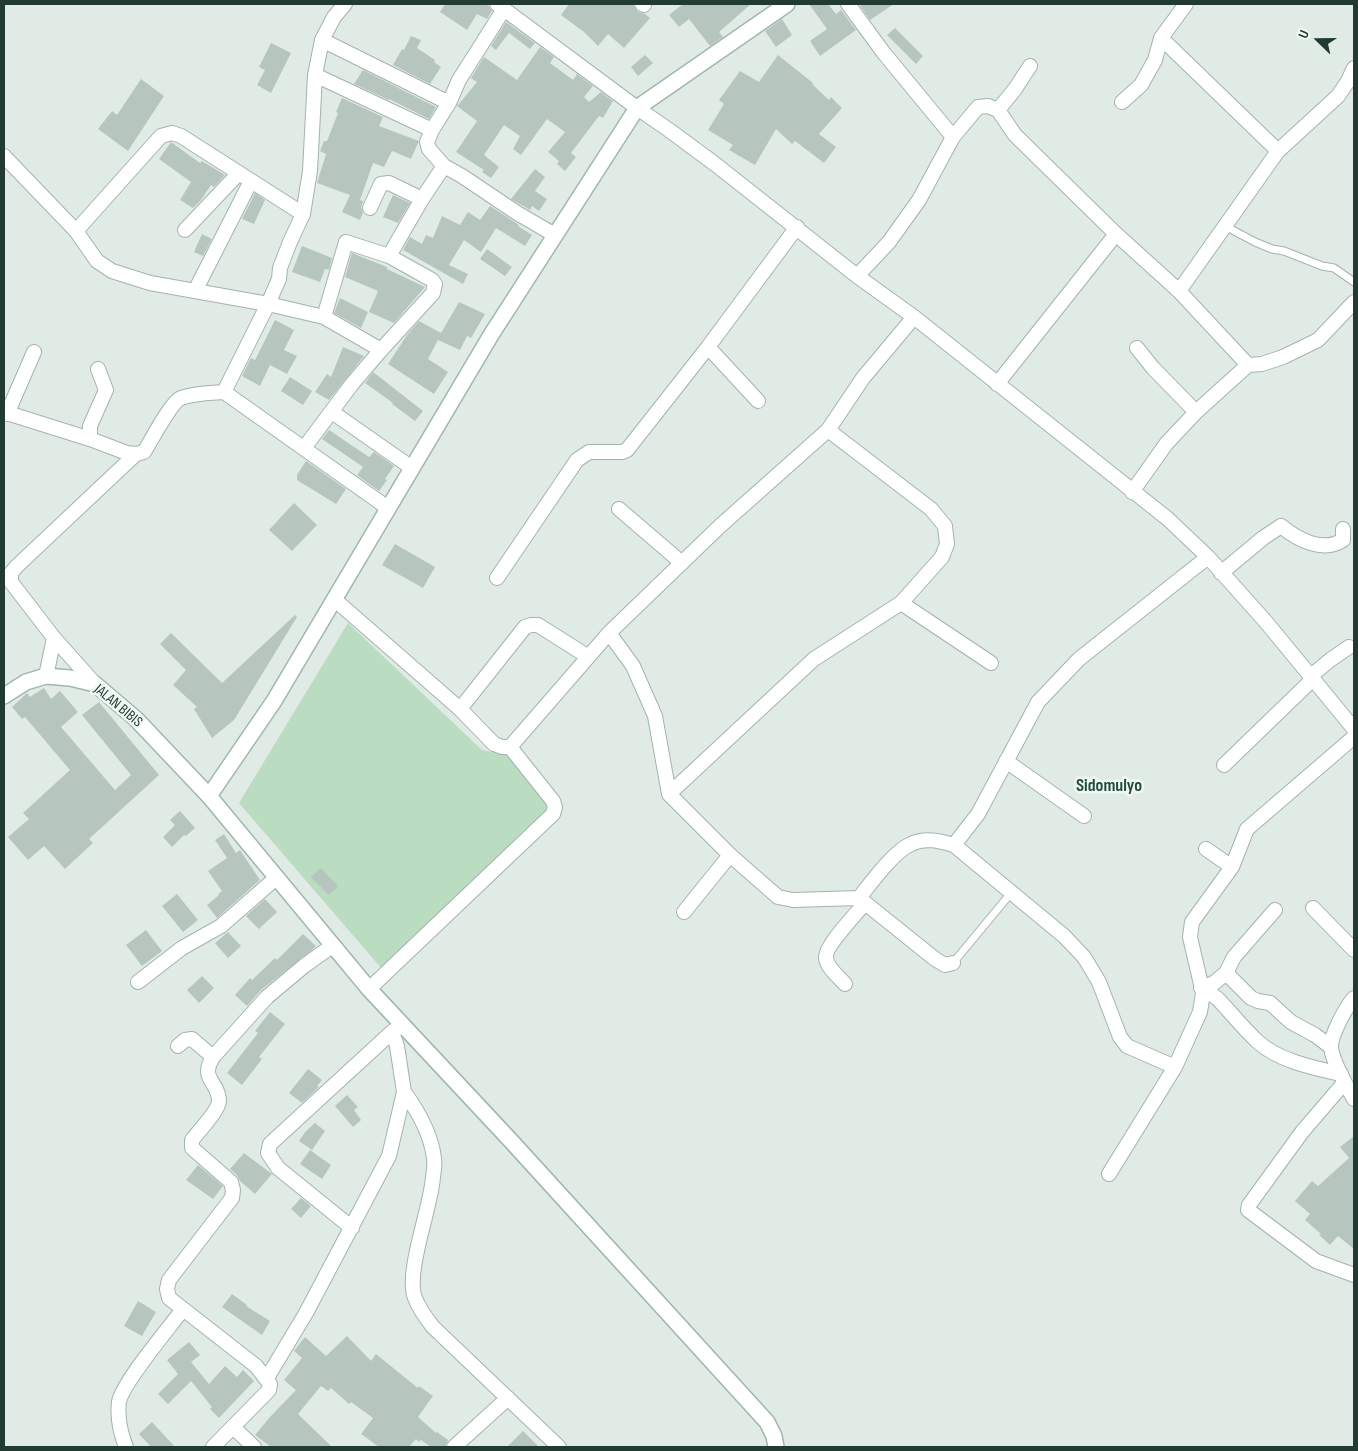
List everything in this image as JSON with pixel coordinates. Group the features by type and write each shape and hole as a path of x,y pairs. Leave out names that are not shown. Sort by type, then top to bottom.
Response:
{"main road":[{"path":"209,796 274,701 491,334 637,108 787,4"},
{"name":"JALAN BIBIS","path":"4,696 26,682 46,676 70,678 95,684 136,719 209,796 369,989 397,1029 664,1308 766,1422 775,1442"}],"street":[{"path":"224,392 279,280 280,268 303,214 310,171 315,75 322,40 334,17 346,4"},
{"path":"848,4 883,52 953,137"},
{"path":"1122,102 1141,86 1155,60 1161,38 1186,4"},
{"path":"555,235 444,166 429,148 427,142 432,130 449,103 459,80 501,6 637,108 670,130 797,227 857,276 914,317 1168,519 1208,557 1266,622 1354,729"},
{"path":"1161,38 1278,151"},
{"path":"322,40 449,103"},
{"path":"998,110 1030,66"},
{"path":"1179,291 1278,151 1338,96 1354,68"},
{"path":"315,75 432,130"},
{"path":"857,276 889,242 919,200 953,137 978,107 988,106 998,110 1015,135 1116,234 1179,291 1248,365"},
{"path":"76,231 161,136 172,133 181,136 303,214"},
{"path":"4,156 76,231 97,261 112,271 150,283 268,304 324,317 381,350"},
{"path":"389,256 422,199 444,166"},
{"path":"185,230 239,173"},
{"path":"195,291 251,181"},
{"path":"370,208 381,184 385,183 389,183 422,199"},
{"path":"497,578 577,460 589,452 622,452 627,450 708,347 797,227"},
{"path":"997,384 1116,234"},
{"path":"304,448 381,350 434,293 435,288 432,280 389,256 346,242 324,317"},
{"path":"1132,492 1166,444 1196,412 1248,365 1262,364 1283,357 1318,340 1354,302"},
{"path":"334,599 460,709 494,744 510,747 587,656 609,633 720,526 828,430 863,378 914,317"},
{"path":"708,347 758,401"},
{"path":"1137,348 1153,368 1196,412"},
{"path":"34,352 5,413 90,439 126,453 136,454 144,452 179,398 224,392 388,508"},
{"path":"90,439 90,426 106,390 98,369"},
{"path":"332,412 412,468"},
{"path":"669,794 814,659 902,603 942,556 948,544 945,526 931,509 828,430"},
{"path":"95,684 54,638 11,582 11,573 136,454"},
{"path":"619,509 682,563"},
{"path":"1222,573 1263,538 1281,526 1307,543 1327,546 1343,540 1343,529"},
{"path":"954,845 978,814 1038,702 1079,659 1208,557"},
{"path":"902,603 992,663"},
{"path":"460,709 525,627 538,625 587,656"},
{"path":"609,633 633,666 655,716 669,794 730,855 778,897 793,900 862,901 935,959 945,965 953,963"},
{"path":"46,676 54,638"},
{"path":"1224,765 1330,660 1349,647"},
{"path":"1109,1174 1175,1067 1200,1012 1202,991 1190,937 1192,922 1232,867 1247,829 1354,736"},
{"path":"369,989 553,814 555,807 553,802 510,747"},
{"path":"1006,761 1084,816"},
{"path":"845,984 829,965 826,953 888,862 911,844 928,840 942,841 954,845 1064,936 1084,957 1099,982 1120,1037 1127,1046 1175,1067"},
{"path":"1206,849 1232,867"},
{"path":"684,912 730,855"},
{"path":"138,982 182,948 221,926 276,878"},
{"path":"1313,908 1354,950"},
{"path":"1202,991 1226,973 1234,957 1275,910"},
{"path":"212,1447 234,1428 269,1390 270,1384 256,1366 169,1298 167,1289 169,1280 232,1198 231,1182 192,1148 191,1144 220,1102 207,1074 208,1065 267,997 304,966 332,946"},
{"path":"1226,973 1251,998 1270,1003 1292,1022 1315,1034 1331,1047 1343,1078 1354,1099"},
{"path":"1202,991 1218,999 1259,1043 1302,1065 1343,1078"},
{"path":"1331,1047 1338,1023 1354,998"},
{"path":"267,1378 306,1313 389,1156 404,1092 397,1046 397,1029"},
{"path":"352,1228 278,1168 268,1153 270,1144 397,1029"},
{"path":"178,1046 185,1040 192,1039 213,1057"},
{"path":"1343,1078 1249,1205 1248,1210 1310,1257 1354,1275"},
{"path":"404,1092 418,1112 435,1159 432,1188 414,1267 412,1285 414,1297 424,1316 433,1327 559,1447"},
{"path":"126,1447 118,1428 119,1400 127,1384 183,1309"},
{"path":"454,1447 508,1398"},
{"path":"234,1428 254,1447"},
{"path":"775,1442 785,1447"}],"lane":[{"path":"1225,226 1272,249 1284,251 1322,266 1334,268 1354,282"},
{"path":"953,963 1011,893"}],"green space":[{"path":"348,623 482,750 515,757 556,803 382,969 239,803"}],"building":[{"path":"445,4 484,4 489,6 492,11 487,19 477,14 467,30 440,12"},
{"path":"569,4 633,4 638,12 650,18 624,48 608,34 598,46 584,32 561,15"},
{"path":"683,4 751,4 719,32 723,37 710,46 689,19 679,27 669,15"},
{"path":"809,4 828,4 836,14 841,10 856,30 820,56 810,41 827,29"},
{"path":"859,4 894,4 870,20"},
{"path":"782,19 792,35 776,47 765,31"},
{"path":"506,22 535,43 530,49 509,33 496,50 491,46"},
{"path":"895,28 923,56 916,64 887,35"},
{"path":"411,36 421,40 417,48 435,60 434,62 441,67 430,84 393,65"},
{"path":"271,43 291,53 271,93 257,85 265,70 259,67"},
{"path":"540,47 554,57 550,63 573,80 577,74 593,86 584,97 589,102 601,92 613,101 603,118 599,116 571,153 576,157 565,171 557,164 559,161 548,152 565,132 547,119 521,155 513,149 520,136 504,125 484,155 499,167 491,178 482,172 484,170 456,152 477,121 457,106 477,82 471,78 484,57 517,80"},
{"path":"645,55 653,63 638,76 631,67"},
{"path":"778,55 813,83 829,100 831,97 842,108 819,134 836,147 824,163 795,141 792,144 776,129 755,165 729,150 733,145 708,130 724,104 719,100 740,71 759,82"},
{"path":"363,70 436,107 429,119 354,84"},
{"path":"141,79 164,96 128,151 98,129 112,111 117,115"},
{"path":"342,98 383,117 379,126 419,141 411,159 392,151 384,167 373,163 360,200 363,201 361,208 363,213 360,220 342,212 350,195 317,183 326,154 320,151 324,141 327,141"},
{"path":"171,142 200,163 202,161 225,175 214,187 211,185 193,208 180,200 191,182 159,159"},
{"path":"535,169 545,177 535,191 547,199 539,211 532,206 530,210 511,199"},
{"path":"255,193 265,200 254,224 242,219"},
{"path":"393,195 410,203 398,223 383,217"},
{"path":"490,206 532,235 525,246 496,228 481,252 464,240 449,265 468,274 463,284 403,250 410,237 422,244 426,235 433,238 442,216 460,225 468,212 480,220"},
{"path":"202,234 212,239 203,256 194,252"},
{"path":"302,246 332,258 329,270 325,269 320,282 292,272"},
{"path":"487,249 512,267 505,276 480,259"},
{"path":"352,253 387,267 387,269 425,287 394,323 369,312 378,291 345,277"},
{"path":"340,298 368,312 361,328 334,313"},
{"path":"459,302 485,314 471,338 467,336 460,350 438,340 428,359 448,372 434,394 388,364 407,335 419,321 441,333"},
{"path":"275,320 294,330 284,350 297,356 287,374 270,365 260,386 242,376 251,358 255,360"},
{"path":"343,347 364,356 329,400 315,392 327,374 331,377"},
{"path":"373,372 423,411 415,421 365,383"},
{"path":"290,377 312,391 303,405 281,391"},
{"path":"329,430 369,457 374,452 394,466 379,491 357,475 363,467 322,439"},
{"path":"306,461 346,489 336,504 297,480 297,475"},
{"path":"294,503 317,525 292,551 269,530"},
{"path":"395,544 435,567 423,588 382,565"},
{"path":"295,615 297,617 234,720 212,738 194,709 197,707 173,685 186,670 160,644 171,633 222,683"},
{"path":"44,688 51,699 60,691 78,712 61,727 115,790 131,775 82,715 99,702 159,775 89,839 93,843 65,869 44,846 28,860 8,837 29,819 23,813 70,770 25,717 22,719 12,707 27,693 30,697"},
{"path":"180,811 195,828 186,836 184,835 172,847 163,837 175,825 170,820"},
{"path":"224,834 236,853 240,850 260,880 217,918 207,905 222,891 208,871 227,858 215,840"},
{"path":"321,868 338,886 329,895 311,877"},
{"path":"177,894 198,920 183,932 162,906"},
{"path":"265,899 277,912 259,929 246,916"},
{"path":"146,930 162,951 142,966 126,945"},
{"path":"228,932 241,946 228,958 215,943"},
{"path":"303,934 316,946 312,950 261,990 247,1006 235,995 250,978 252,980 275,958 277,960"},
{"path":"202,976 214,988 199,1003 187,990"},
{"path":"270,1012 285,1024 259,1057 262,1059 242,1085 227,1073 258,1033 255,1031"},
{"path":"308,1069 322,1080 317,1086 319,1087 302,1103 289,1093"},
{"path":"347,1095 358,1107 354,1110 361,1120 353,1127 335,1106"},
{"path":"315,1123 325,1131 312,1150 299,1141"},
{"path":"1354,1136 1354,1249 1338,1236 1330,1245 1305,1220 1310,1214 1295,1201 1312,1181 1318,1186 1349,1158 1340,1147"},
{"path":"310,1150 331,1165 322,1179 300,1164"},
{"path":"244,1153 272,1174 255,1194 230,1169"},
{"path":"198,1165 223,1186 213,1199 186,1180"},
{"path":"301,1198 311,1206 301,1218 291,1209"},
{"path":"232,1294 246,1306 270,1321 262,1335 222,1307"},
{"path":"138,1301 156,1312 142,1336 124,1326"},
{"path":"347,1336 371,1361 376,1354 418,1388 419,1386 433,1396 418,1417 436,1433 448,1440 445,1447 431,1447 416,1439 409,1447 379,1447 361,1434 373,1418 351,1402 349,1404 331,1388 328,1391 321,1386 298,1414 332,1447 271,1447 255,1435 296,1390 284,1380 302,1358 294,1351 305,1337 326,1356"},
{"path":"189,1342 200,1355 191,1362 209,1384 225,1366 237,1377 243,1370 254,1381 219,1418 210,1409 212,1407 191,1381 168,1404 158,1394 178,1374 167,1360"},
{"path":"152,1422 175,1447 151,1447 139,1434"},
{"path":"523,1431 539,1447 507,1447"}],"district":[{"name":"Sidomulyo","path":"1109,786"}]}
